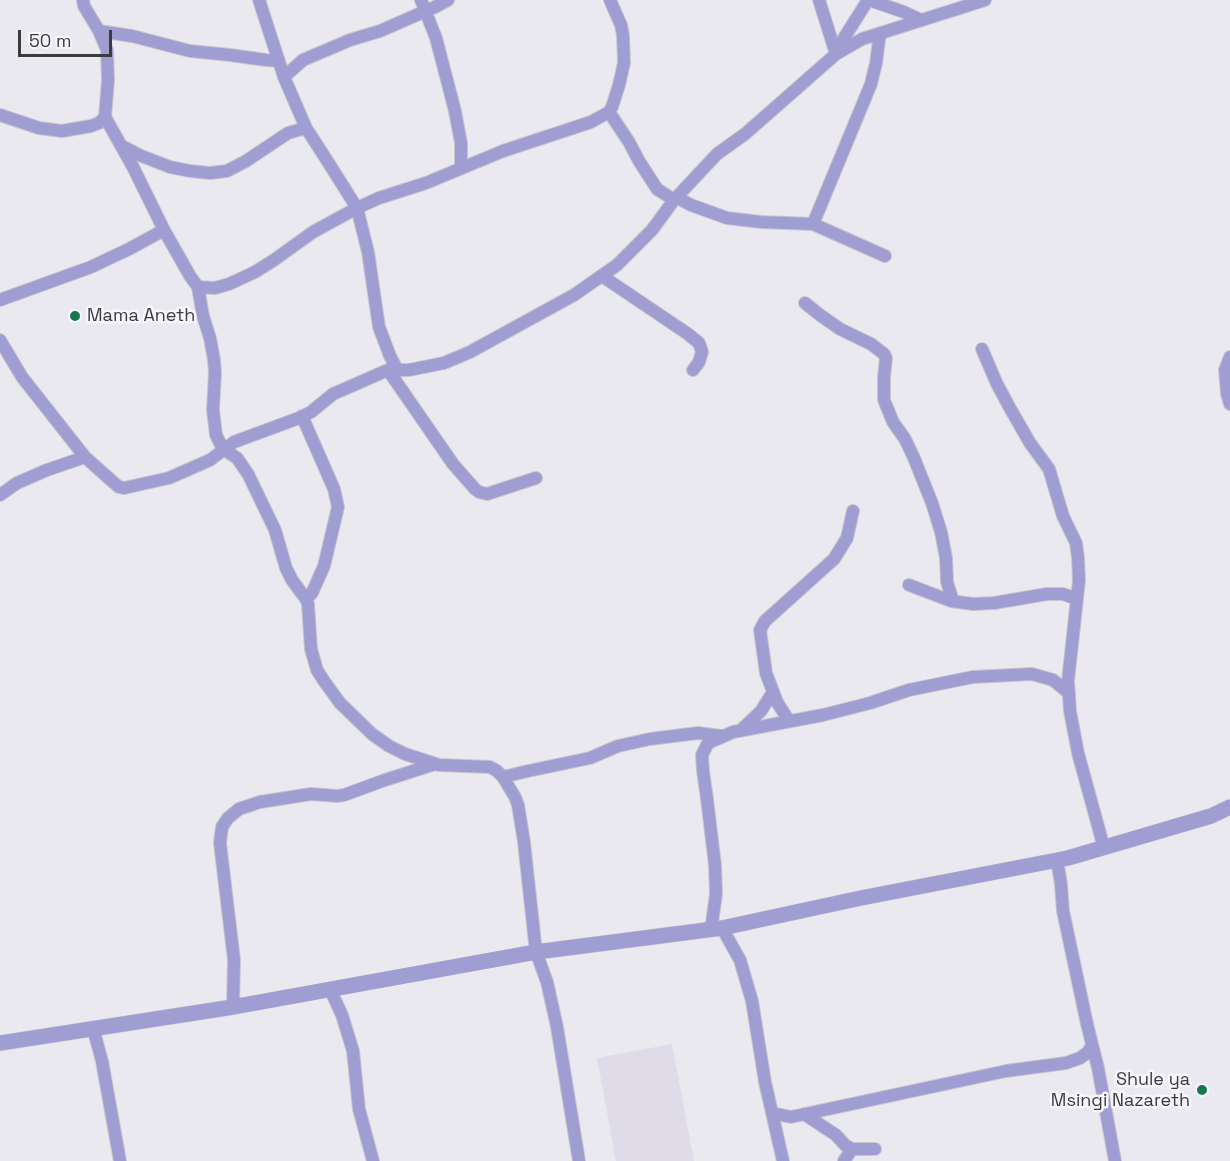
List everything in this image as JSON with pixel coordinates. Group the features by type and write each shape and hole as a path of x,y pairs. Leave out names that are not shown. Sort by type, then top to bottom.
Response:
{"street":[{"path":"83,0 106,50 108,66 105,117 164,230 198,286 202,316 210,338 214,360 213,410 216,435 224,449 237,458 244,467 275,530 291,580 306,599 311,649 317,670 330,692 372,734 389,746 435,764 490,768 497,771 510,787 518,805 536,952 547,982 557,1027 579,1161"},
{"path":"259,0 284,77 306,128 357,208 368,252 379,327 393,370 441,447 475,489 487,494 536,478"},
{"path":"284,77 294,67 311,57 350,40 380,31 423,6 448,0"},
{"path":"198,286 215,288 244,278 313,232 357,208 379,198 426,183 503,151 591,122 609,112 624,63 621,26 610,0"},
{"path":"819,0 836,54"},
{"path":"836,54 868,0 921,20"},
{"path":"0,340 22,377 85,457 112,483 124,488 158,482 210,460 242,439 302,416 333,394 393,370 444,363 470,352 574,295 617,265 652,230 675,199 717,154 745,134 836,54 862,39 985,0"},
{"path":"423,6 436,38 455,111 462,143 461,168"},
{"path":"99,31 132,36 190,51 279,61"},
{"path":"813,224 871,84 880,33"},
{"path":"609,112 657,189 675,199 727,218 813,224 885,256"},
{"path":"0,115 39,128 62,131 91,126 99,123 105,117"},
{"path":"122,146 170,167 210,173 227,171 288,133 306,128"},
{"path":"0,300 91,267 164,230"},
{"path":"602,276 699,343 702,352 693,370"},
{"path":"805,303 840,329 871,344 886,358 884,400 914,458 932,503 941,532 946,558 947,582 953,601"},
{"path":"982,349 1011,410 1030,443 1049,469 1063,516 1076,543 1079,580 1068,681 1070,711 1078,753 1104,848"},
{"path":"1230,357 1225,370 1230,404"},
{"path":"302,416 334,489 338,507 324,566 312,593 306,599"},
{"path":"0,495 17,483 85,457"},
{"path":"789,721 777,702 766,674 760,630 765,621 834,559 847,538 853,511"},
{"path":"909,585 953,601 973,604 994,603 1047,594 1063,594 1077,598"},
{"path":"783,1161 765,1082 752,1001 740,960 716,929 715,865 702,754 708,743 740,731 850,709 909,690 973,677 1032,674 1053,680 1069,693"},
{"path":"740,731 761,711 773,692"},
{"path":"503,777 590,758 618,746 650,739 698,733 723,736"},
{"path":"232,1007 234,960 220,843 222,827 228,818 239,809 260,802 311,794 345,795 435,764"},
{"path":"0,1043 232,1007 536,952 716,929 1057,860 1210,816 1230,807"},
{"path":"1057,860 1063,911 1098,1068 1115,1161"},
{"path":"330,989 345,1023 353,1051 359,1109 373,1161"},
{"path":"93,1028 107,1084 120,1161"},
{"path":"772,1113 791,1117 1006,1071 1066,1063 1080,1058 1092,1046"},
{"path":"1072,1060 1098,1068"},
{"path":"804,1114 852,1149 875,1149"},
{"path":"844,1161 852,1149"}],"shaded area":[{"path":"672,1044 694,1161 616,1161 597,1058"}],"place":[{"name":"Mama Aneth","path":"75,316"},
{"name":"Shule ya Msingi Nazareth","path":"1202,1090"}]}
